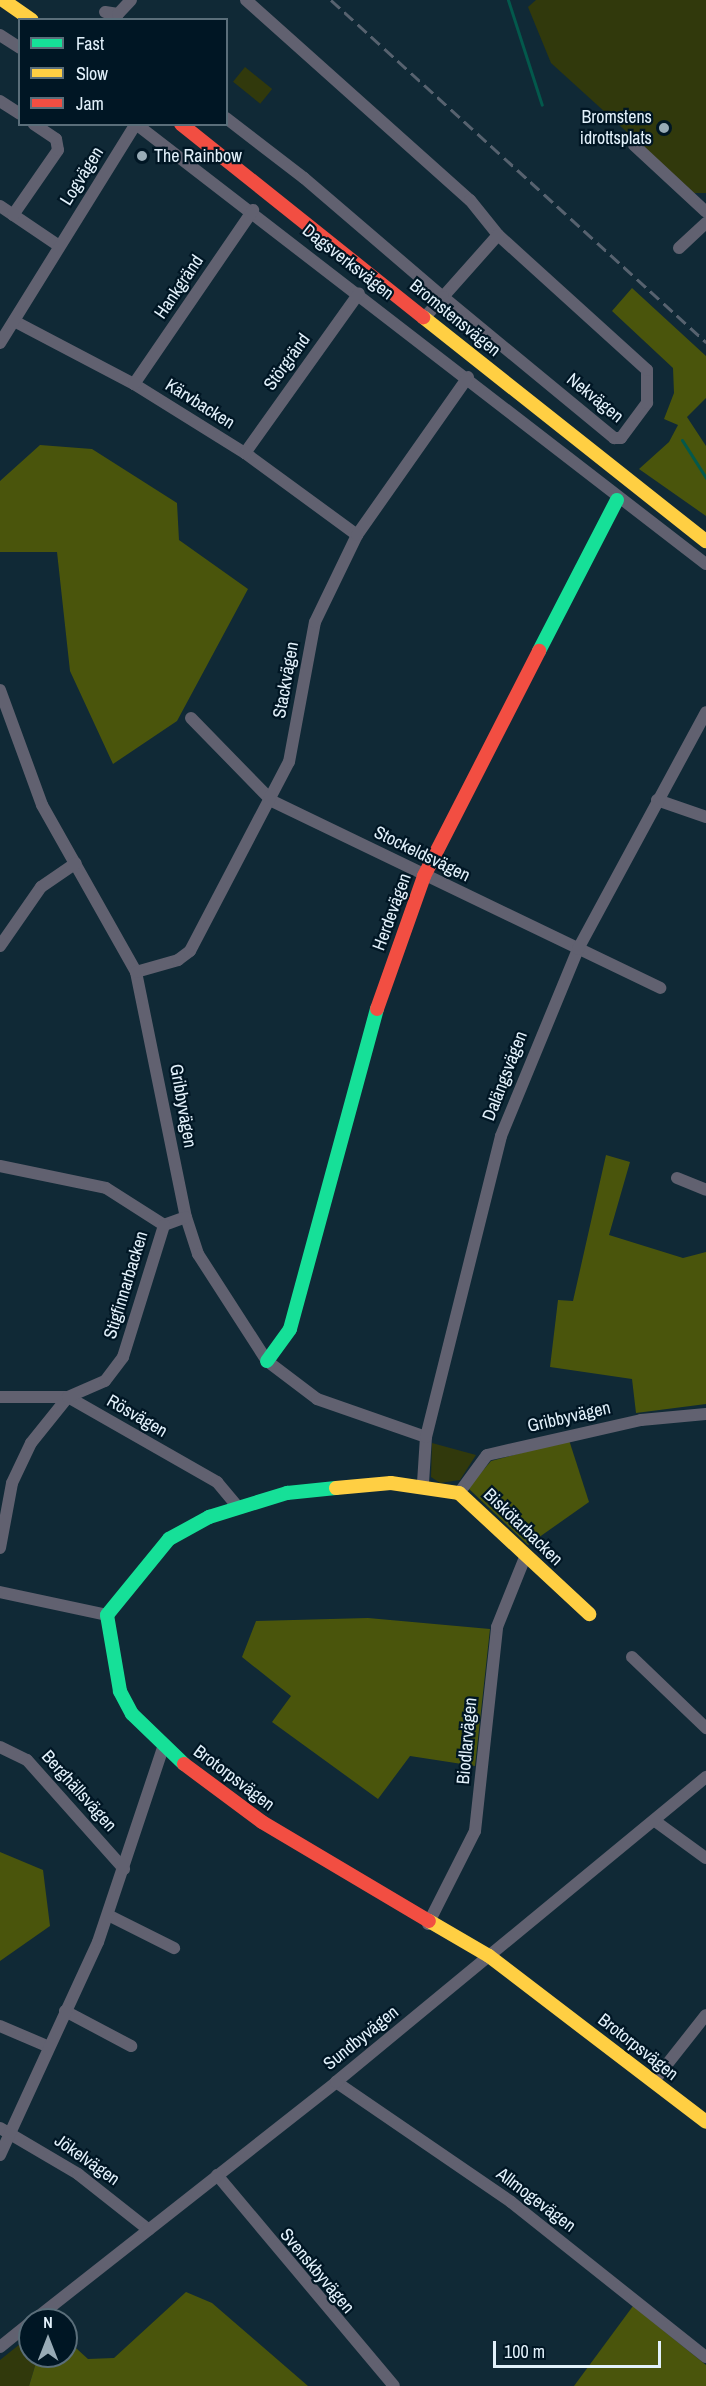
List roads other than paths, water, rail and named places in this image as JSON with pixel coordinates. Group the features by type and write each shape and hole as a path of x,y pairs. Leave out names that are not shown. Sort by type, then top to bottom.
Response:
{"street":[{"path":"3,0 29,18"},
{"path":"109,18 105,12 118,14 131,0"},
{"name":"Nekvägen","path":"228,120 614,438 627,431 647,403 647,370 498,235 470,200 246,0"},
{"path":"0,35 18,47"},
{"path":"0,101 18,113"},
{"path":"13,215 58,150 56,139 37,126"},
{"name":"Logvägen","path":"0,343 135,126"},
{"name":"Dagsverksvägen","path":"139,126 253,210 468,377 617,500 706,564"},
{"name":"Bromstensvägen","path":"184,126 706,541"},
{"path":"634,145 706,212"},
{"path":"0,206 59,246"},
{"name":"Hankgränd","path":"134,384 253,210"},
{"path":"679,248 706,223"},
{"path":"425,317 498,235"},
{"name":"Störgränd","path":"245,453 359,293"},
{"name":"Kärvbacken","path":"14,321 134,384 245,453 357,535"},
{"name":"Stackvägen","path":"136,972 178,960 190,951 234,861 272,801 289,762 315,622 357,535 468,377"},
{"name":"Herdevägen","path":"267,1361 290,1329 361,1054 424,876 617,500"},
{"name":"Gribbyvägen","path":"0,690 42,805 136,972 186,1216 198,1254 267,1361 317,1399 426,1437"},
{"name":"Dalängsvägen","path":"423,1483 426,1437 501,1136 578,949 706,712"},
{"name":"Stockeldsvägen","path":"191,718 272,801 660,988"},
{"path":"657,800 706,817"},
{"path":"0,946 41,887 76,863"},
{"path":"0,1166 106,1188 164,1225 186,1216"},
{"path":"676,1178 706,1190"},
{"name":"Stigfinnarbacken","path":"68,1397 105,1382 123,1357 164,1225"},
{"name":"Rösvägen","path":"0,1397 68,1397 217,1482 239,1508"},
{"path":"0,1548 19,1465 68,1397"},
{"name":"Gribbyvägen","path":"459,1492 487,1455 641,1420 706,1414"},
{"path":"0,1592 106,1615 169,1539 239,1508 287,1493 423,1483"},
{"name":"Biskötarbacken","path":"423,1483 459,1492 589,1614"},
{"name":"Biodlarvägen","path":"428,1924 475,1831 496,1627 526,1555"},
{"name":"Brotorpsvägen","path":"106,1615 120,1691 132,1714 163,1748 262,1822 428,1924 489,1956 706,2122"},
{"path":"632,1657 706,1728"},
{"name":"Berghällsvägen","path":"0,1747 27,1760 124,1869"},
{"path":"0,2155 5,2129 65,2011 108,1915 163,1748"},
{"name":"Sundbyvägen","path":"49,2308 336,2082 706,1777"},
{"path":"655,1821 705,1855"},
{"path":"108,1915 174,1948"},
{"path":"65,2011 131,2046"},
{"path":"653,2082 706,2015"},
{"path":"0,2026 47,2046"},
{"name":"Allmogevägen","path":"336,2082 511,2202 706,2357"},
{"name":"Jökelvägen","path":"5,2129 149,2230"},
{"name":"Svenskbyvägen","path":"217,2175 394,2386"},
{"path":"0,2347 18,2333"}],"waterway":[{"path":"508,0 542,105"},
{"path":"682,440 706,478"}],"railway":[{"path":"331,0 706,342"}],"place":[{"name":"Bromstens idrottsplats","path":"664,128"},
{"name":"The Rainbow","path":"142,156"}]}
